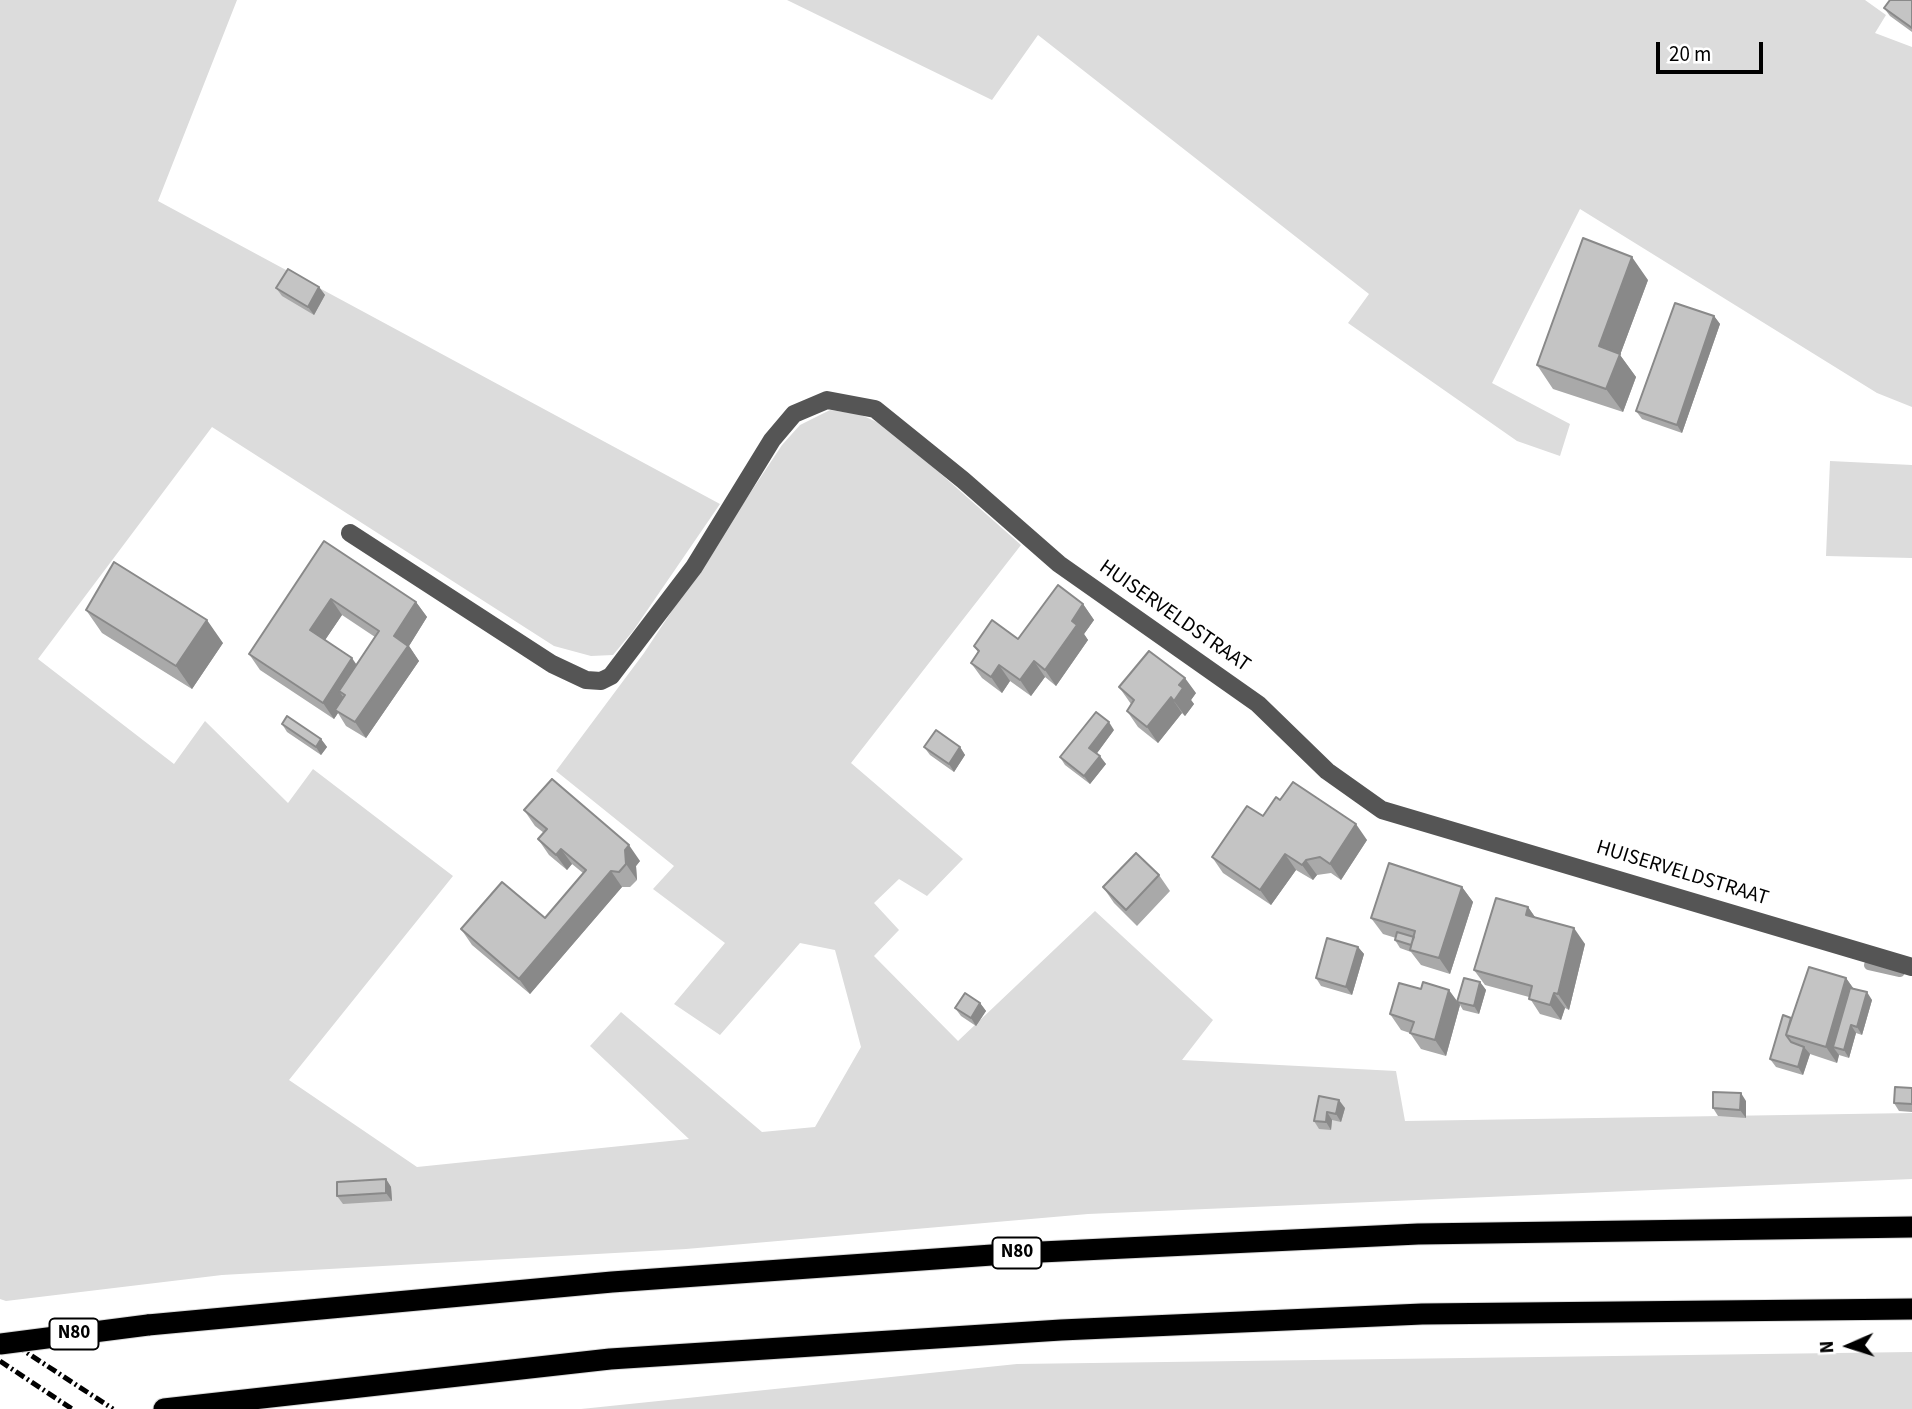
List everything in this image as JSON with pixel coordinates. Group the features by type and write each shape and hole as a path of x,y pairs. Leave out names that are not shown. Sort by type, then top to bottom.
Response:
{"highway":[{"name":"N80","path":"0,1344 148,1325 611,1282 1020,1253 1418,1234 1912,1227"},
{"path":"164,1409 610,1359 1061,1330 1422,1314 1912,1309"}],"street":[{"name":"HUISERVELDSTRAAT","path":"351,533 552,664 586,680 601,681 611,676 694,567 772,440 794,414 827,400 875,409 963,480 1059,564 1258,704 1327,771 1382,810 1912,967"}],"shaded area":[{"path":"0,0 237,0 158,201 720,504 633,631 613,655 591,656 554,646 212,427 38,659 174,764 205,721 288,803 313,769 453,876 289,1080 417,1167 689,1139 590,1046 621,1012 762,1132 815,1127 861,1047 835,950 800,943 720,1035 674,1004 725,943 653,889 674,866 556,771 644,653 782,445 800,425 830,410 859,414 888,427 1021,545 851,763 963,859 927,896 899,879 874,903 899,930 874,956 958,1041 1095,911 1213,1020 1182,1060 1396,1071 1405,1121 1912,1113 1912,1179 1088,1214 686,1249 222,1275 6,1301 0,1299"},
{"path":"787,0 1865,0 1886,15 1875,33 1912,47 1912,407 1877,393 1580,209 1492,383 1570,424 1560,456 1517,441 1348,323 1369,294 1038,35 992,100"},
{"path":"1830,461 1912,465 1912,558 1826,556"},
{"path":"1912,1352 1912,1409 581,1409 1017,1364"}],"building":[{"path":"1890,0 1912,0 1912,28 1884,8"},
{"path":"1583,238 1632,257 1599,346 1620,354 1606,389 1537,365"},
{"path":"288,269 319,287 308,307 276,288"},
{"path":"1675,303 1714,316 1677,425 1636,411"},
{"path":"324,541 416,602 394,636 408,646 355,722 335,710 345,695 339,691 379,631 331,599 310,630 352,658 323,703 249,654"},
{"path":"114,562 207,620 176,666 86,610"},
{"path":"1058,585 1083,604 1072,621 1077,625 1045,670 1034,661 1020,680 999,665 991,677 971,663 979,651 974,646 992,620 1018,639"},
{"path":"1149,651 1185,678 1179,685 1183,688 1174,701 1171,697 1147,727 1127,711 1134,700 1119,687"},
{"path":"1096,712 1109,722 1089,748 1100,756 1084,776 1060,757"},
{"path":"287,716 321,739 316,747 282,724"},
{"path":"936,730 960,747 949,764 924,747"},
{"path":"552,779 629,845 625,850 626,864 619,872 611,871 519,979 461,929 502,882 545,918 586,870 561,849 556,855 538,839 547,829 524,810"},
{"path":"1293,782 1356,824 1330,864 1320,857 1306,860 1302,865 1285,854 1260,890 1212,857 1247,806 1263,816 1276,797 1280,800"},
{"path":"1136,853 1159,875 1126,910 1103,887"},
{"path":"1389,863 1462,887 1439,958 1410,950 1415,931 1371,918"},
{"path":"1496,898 1528,907 1526,915 1574,928 1558,994 1554,993 1550,1005 1529,999 1532,986 1474,970"},
{"path":"1397,932 1414,937 1411,945 1395,940"},
{"path":"1327,938 1358,947 1346,987 1316,978"},
{"path":"1809,967 1846,978 1826,1047 1786,1035"},
{"path":"1464,978 1480,982 1474,1006 1457,1002"},
{"path":"1423,982 1449,990 1435,1040 1410,1033 1414,1022 1390,1014 1399,983 1421,989"},
{"path":"1850,988 1867,992 1857,1027 1851,1025 1844,1050 1833,1047"},
{"path":"965,993 980,1003 971,1018 955,1008"},
{"path":"1783,1015 1791,1018 1786,1035 1791,1042 1804,1047 1798,1067 1770,1059"},
{"path":"1895,1087 1912,1088 1912,1104 1894,1103"},
{"path":"1713,1092 1741,1093 1740,1110 1713,1108"},
{"path":"1319,1096 1339,1100 1336,1114 1327,1112 1326,1122 1314,1121"},
{"path":"386,1179 386,1193 337,1196 337,1182"}],"waterway":[{"path":"1869,965 1900,972"}],"railway":[{"path":"0,1335 113,1409"},
{"path":"0,1361 72,1409"}]}
